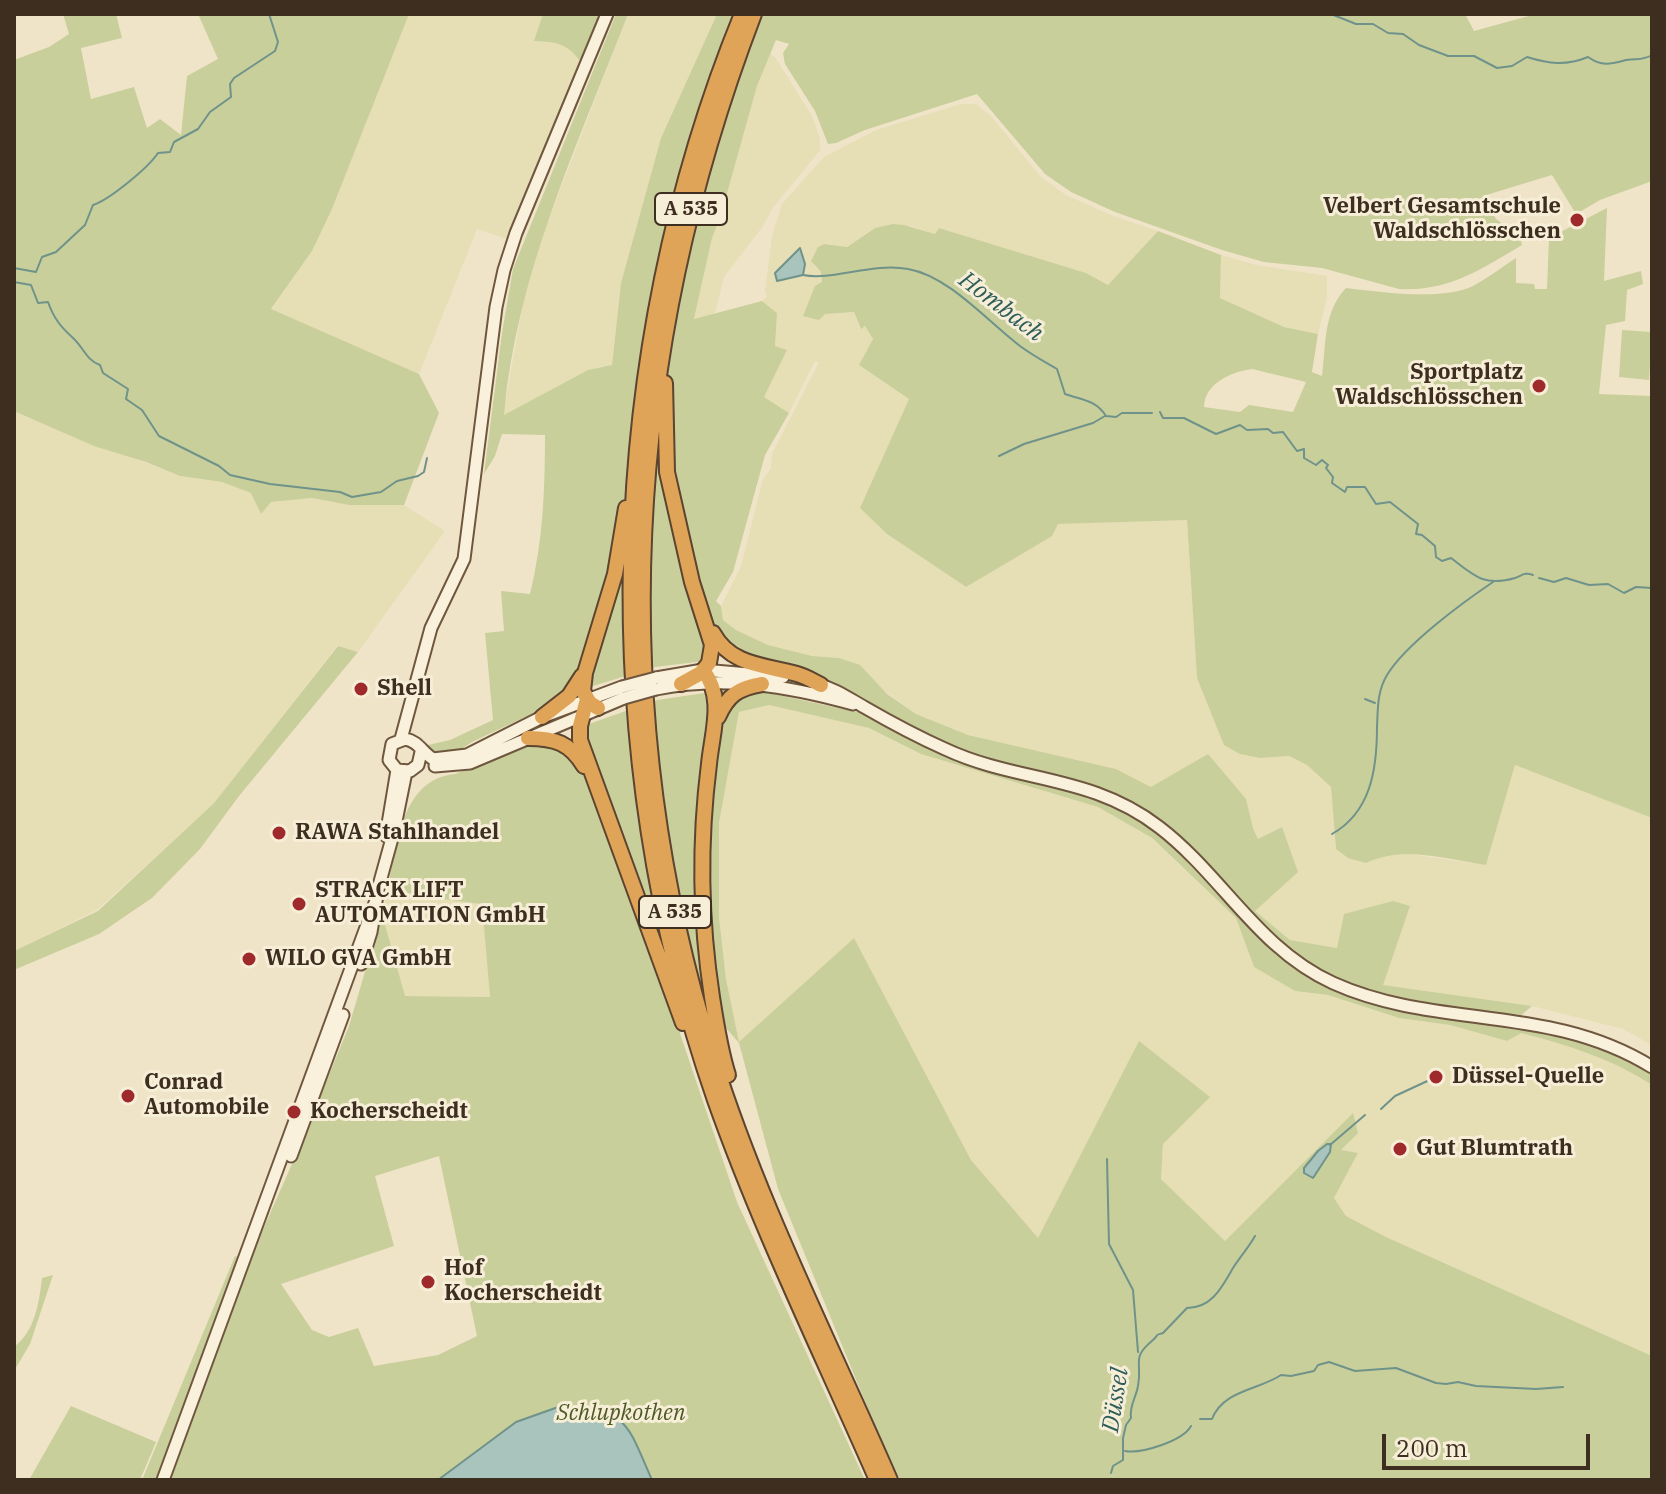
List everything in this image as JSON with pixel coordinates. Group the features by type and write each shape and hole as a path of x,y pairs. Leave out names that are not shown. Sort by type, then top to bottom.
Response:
{"highway":[{"name":"A 535","path":"742,14 707,113 673,234 648,362 638,446 632,546 635,708 644,796 665,919 705,1068 765,1229 877,1480"},
{"name":"A 535","path":"754,14 707,151 669,307 647,475 642,575 646,707 657,810 676,917 710,1048 752,1166 890,1480"},
{"path":"669,307 671,335 664,422 667,472 677,523 712,645 708,676 716,703 703,818 701,882 704,943 726,1071 743,1118 752,1166"},
{"path":"638,446 629,477 615,574 585,673 583,691 592,703 582,714 580,740 691,1045 705,1068"},
{"path":"704,615 718,642 740,661 801,675 821,685"},
{"path":"542,717 569,696 585,673"},
{"path":"681,684 708,676"},
{"path":"714,725 726,699 746,687 762,684"},
{"path":"528,738 546,738 566,744 577,753 597,788"}],"main road":[{"path":"407,740 414,690 435,616 464,559 496,307 504,270 607,14"},
{"path":"401,771 418,765 451,767 470,763 542,717 656,683 754,673 821,685 962,756 1081,786 1134,809 1185,848 1279,950 1334,984 1402,1005 1542,1024 1608,1044 1652,1067"},
{"path":"708,676 762,684 863,707"},
{"path":"656,683 681,684"},
{"path":"506,742 528,738 582,714"},
{"path":"407,740 433,759 486,752"},
{"path":"401,771 391,764 389,753 392,744 407,740"},
{"path":"418,765 421,752"},
{"path":"163,1480 226,1312 303,1125 371,932 401,771"}],"shaded area":[{"path":"409,14 543,14 535,41 559,43 571,48 581,62 507,239 477,229 419,374 336,341 271,310 312,251 332,209"},
{"path":"628,14 717,14 661,138 621,283 612,365 588,370 503,416 522,308 546,226"},
{"path":"770,54 775,57 812,116 820,139 820,150 772,209 763,226 724,277 715,313 694,320 712,238 757,86"},
{"path":"961,104 976,104 991,116 1041,177 1066,195 1113,216 1158,231 1108,285 1086,273 939,228 935,234 911,226 875,228 846,247 824,244 818,247 815,267 821,272 825,314 854,312 860,328 865,326 873,339 859,365 909,399 860,508 887,534 966,587 1058,524 1187,519 1197,678 1260,758 1289,756 1307,765 1331,787 1336,849 1366,863 1382,855 1409,854 1486,865 1515,765 1652,818 1652,1045 1623,1029 1532,1006 1382,985 1410,906 1337,948 1290,940 1254,911 1281,827 1259,840 1246,799 1151,787 1116,769 968,735 916,714 839,658 812,656 768,645 736,630 723,620 721,606 741,566 763,479 771,468 772,454 819,362 815,361 789,413 764,397 787,350 775,346 777,313 762,301 767,297 765,291 772,236 782,204 824,157 876,130"},
{"path":"1221,255 1256,265 1327,276 1327,298 1318,334 1284,327 1220,298"},
{"path":"14,411 180,476 222,482 252,493 261,514 271,502 312,498 349,505 404,505 445,531 358,652 337,646 214,803 97,910 14,951"},
{"path":"769,705 869,728 921,754 1098,807 1151,838 1236,918 1254,967 1295,991 1328,995 1399,1018 1450,1025 1507,1041 1521,1032 1584,1052 1636,1074 1652,1085 1652,1356 1386,1237 1346,1216 1334,1198 1358,1153 1341,1151 1225,1242 1161,1179 1163,1144 1140,1041 1038,1239 971,1160 854,938 739,1043 726,979 719,917 719,823 739,712"},
{"path":"387,892 482,903 490,997 404,996 382,914"}],"green space":[{"path":"63,14 116,14 122,38 81,48 91,99 134,87 147,128 160,119 181,135 187,76 218,59 198,14 409,14 332,209 312,251 271,309 419,374 439,413 404,505 349,505 312,498 271,502 261,514 251,493 222,482 180,476 94,446 14,411 14,60 49,47 69,34"},
{"path":"543,14 600,14 581,62 560,45 534,41"},
{"name":"Schlupkothen","path":"616,14 628,14 570,161 535,261 521,312 504,415 588,370 612,365 621,283 661,138 717,14 1465,14 1474,31 1536,14 1652,14 1652,181 1600,200 1576,214 1552,175 1483,196 1496,219 1520,236 1522,245 1464,277 1417,289 1399,289 1322,268 1264,262 1115,212 1071,192 1045,174 977,94 828,144 815,111 785,64 783,53 789,44 776,40 757,86 712,238 694,319 762,301 777,313 775,346 787,350 764,397 789,413 765,455 733,572 716,601 721,606 723,620 736,630 768,645 860,665 887,694 916,714 968,735 1116,769 1151,787 1208,754 1246,799 1258,839 1282,827 1298,872 1255,911 1290,940 1337,948 1344,914 1393,901 1410,906 1383,985 1532,1006 1512,1023 1584,1042 1619,1055 1652,1072 1652,1085 1589,1054 1521,1033 1507,1041 1450,1025 1399,1018 1328,995 1295,991 1254,967 1236,918 1152,838 1098,807 921,754 869,728 769,705 739,712 719,823 719,917 726,979 739,1042 854,938 971,1160 1038,1238 1139,1041 1210,1097 1163,1144 1161,1179 1225,1241 1353,1113 1358,1133 1341,1150 1358,1153 1334,1198 1346,1216 1386,1237 1652,1356 1652,1480 900,1480 778,1189 739,1043 706,1005 689,942 640,915 737,1202 865,1480 142,1480 235,1256 249,1261 300,1146 349,1026 382,914 405,996 490,997 482,904 387,892 404,818 423,788 437,779 538,741 563,746 591,781 586,725 657,700 718,691 717,685 862,713 852,692 782,662 763,661 724,646 705,661 655,667 590,687 566,690 540,710 463,748 433,753 428,745 450,740 493,720 485,633 504,631 501,591 530,594 538,555 544,496 545,435 502,434 495,456 484,474 513,269","holes":["439,1156 477,1336 438,1355 374,1366 358,1328 329,1337 312,1330 281,1284 394,1246 375,1176"]},
{"path":"1607,208 1604,281 1641,271 1643,284 1627,290 1625,321 1606,325 1599,394 1652,396 1652,818 1515,765 1486,865 1410,854 1366,863 1348,858 1336,849 1331,787 1307,765 1289,756 1260,758 1240,754 1224,745 1197,678 1187,520 1058,524 1052,536 966,587 887,534 860,508 909,399 859,365 873,339 865,326 861,329 854,312 825,314 819,320 803,316 815,286 822,282 821,272 811,261 818,247 824,244 847,247 875,228 904,225 935,234 939,228 1086,273 1108,285 1158,231 1221,255 1220,298 1284,327 1318,334 1312,372 1322,376 1329,318 1346,288 1411,294 1460,291 1479,283 1516,258 1516,283 1534,284 1535,289 1547,289 1549,238","holes":["1252,369 1306,382 1293,412 1249,405 1240,412 1204,407 1209,391 1220,380"]},
{"path":"1622,330 1652,332 1649,380 1619,377"},
{"path":"338,646 358,652 239,796 200,849 152,898 99,934 14,970 14,951 98,911 214,803"},
{"path":"53,1275 30,1344 14,1371 14,1347 31,1325 42,1278"},
{"path":"71,1406 156,1442 140,1480 29,1480"}],"water":[{"path":"800,248 805,264 803,275 777,281 775,273"},
{"path":"1327,1144 1331,1144 1330,1152 1313,1178 1304,1173 1304,1168"},
{"path":"561,1406 600,1411 623,1423 637,1445 652,1480 438,1480 516,1422"}],"waterway":[{"path":"14,268 36,272 42,257 56,252 85,225 93,205 128,183 158,153 170,152 174,142 198,129 210,112 231,97 230,84 234,78 275,51 278,42 269,14"},
{"path":"1331,14 1356,24 1373,24 1388,33 1403,34 1419,45 1448,56 1474,56 1497,68 1512,66 1527,57 1558,63 1588,57 1607,64 1652,55"},
{"name":"Hombach","path":"803,275 827,276 895,267 923,273 953,290 1020,346 1057,369 1065,394 1093,404 1106,416 1152,413"},
{"path":"14,282 31,285 38,303 48,302 58,322 88,357 100,365 103,373 128,389 126,399 142,410 159,436 219,466 230,475 270,484 340,492 352,497 381,492 397,481 418,476 424,472 427,458"},
{"name":"Hombach","path":"1160,412 1163,418 1184,418 1216,434 1240,425 1247,430 1283,432 1297,451 1304,449 1304,458 1316,465 1322,460 1328,465 1326,468 1333,477 1332,483 1345,492 1347,487 1365,487 1376,504 1390,502 1418,524 1416,534 1435,546 1436,557 1442,561 1451,558 1473,575 1487,580 1533,575"},
{"path":"999,456 1024,444 1093,423 1105,416"},
{"name":"Hombach","path":"1539,578 1554,582 1566,578 1589,585 1608,584 1624,593 1636,587 1652,588"},
{"path":"1332,834 1355,814 1369,788 1375,758 1379,700 1387,675 1421,637 1493,582"},
{"path":"1365,699 1375,703"},
{"name":"Düssel","path":"1381,1109 1395,1096 1436,1077"},
{"name":"Düssel","path":"1330,1145 1365,1115"},
{"path":"1107,1159 1109,1244 1133,1290 1138,1352"},
{"name":"Düssel","path":"1111,1473 1113,1466 1123,1460 1123,1438 1131,1418 1142,1352 1187,1308 1203,1304 1215,1295 1255,1236"},
{"path":"1200,1419 1212,1419 1224,1402 1242,1392 1281,1375 1314,1371 1318,1365 1329,1362 1355,1371 1396,1368 1436,1383 1536,1389 1563,1387"},
{"path":"1125,1451 1161,1445 1180,1437 1191,1426"}],"place":[{"name":"Velbert Gesamtschule Waldschlösschen","path":"1577,220"},
{"name":"Sportplatz Waldschlösschen","path":"1539,386"},
{"name":"Shell","path":"361,689"},
{"name":"RAWA Stahlhandel","path":"279,833"},
{"name":"STRACK LIFT AUTOMATION GmbH","path":"299,904"},
{"name":"WILO GVA GmbH","path":"249,959"},
{"name":"Düssel-Quelle","path":"1436,1077"},
{"name":"Conrad Automobile","path":"128,1096"},
{"name":"Kocherscheidt","path":"294,1112"},
{"name":"Gut Blumtrath","path":"1400,1149"},
{"name":"Hof Kocherscheidt","path":"428,1282"}]}
